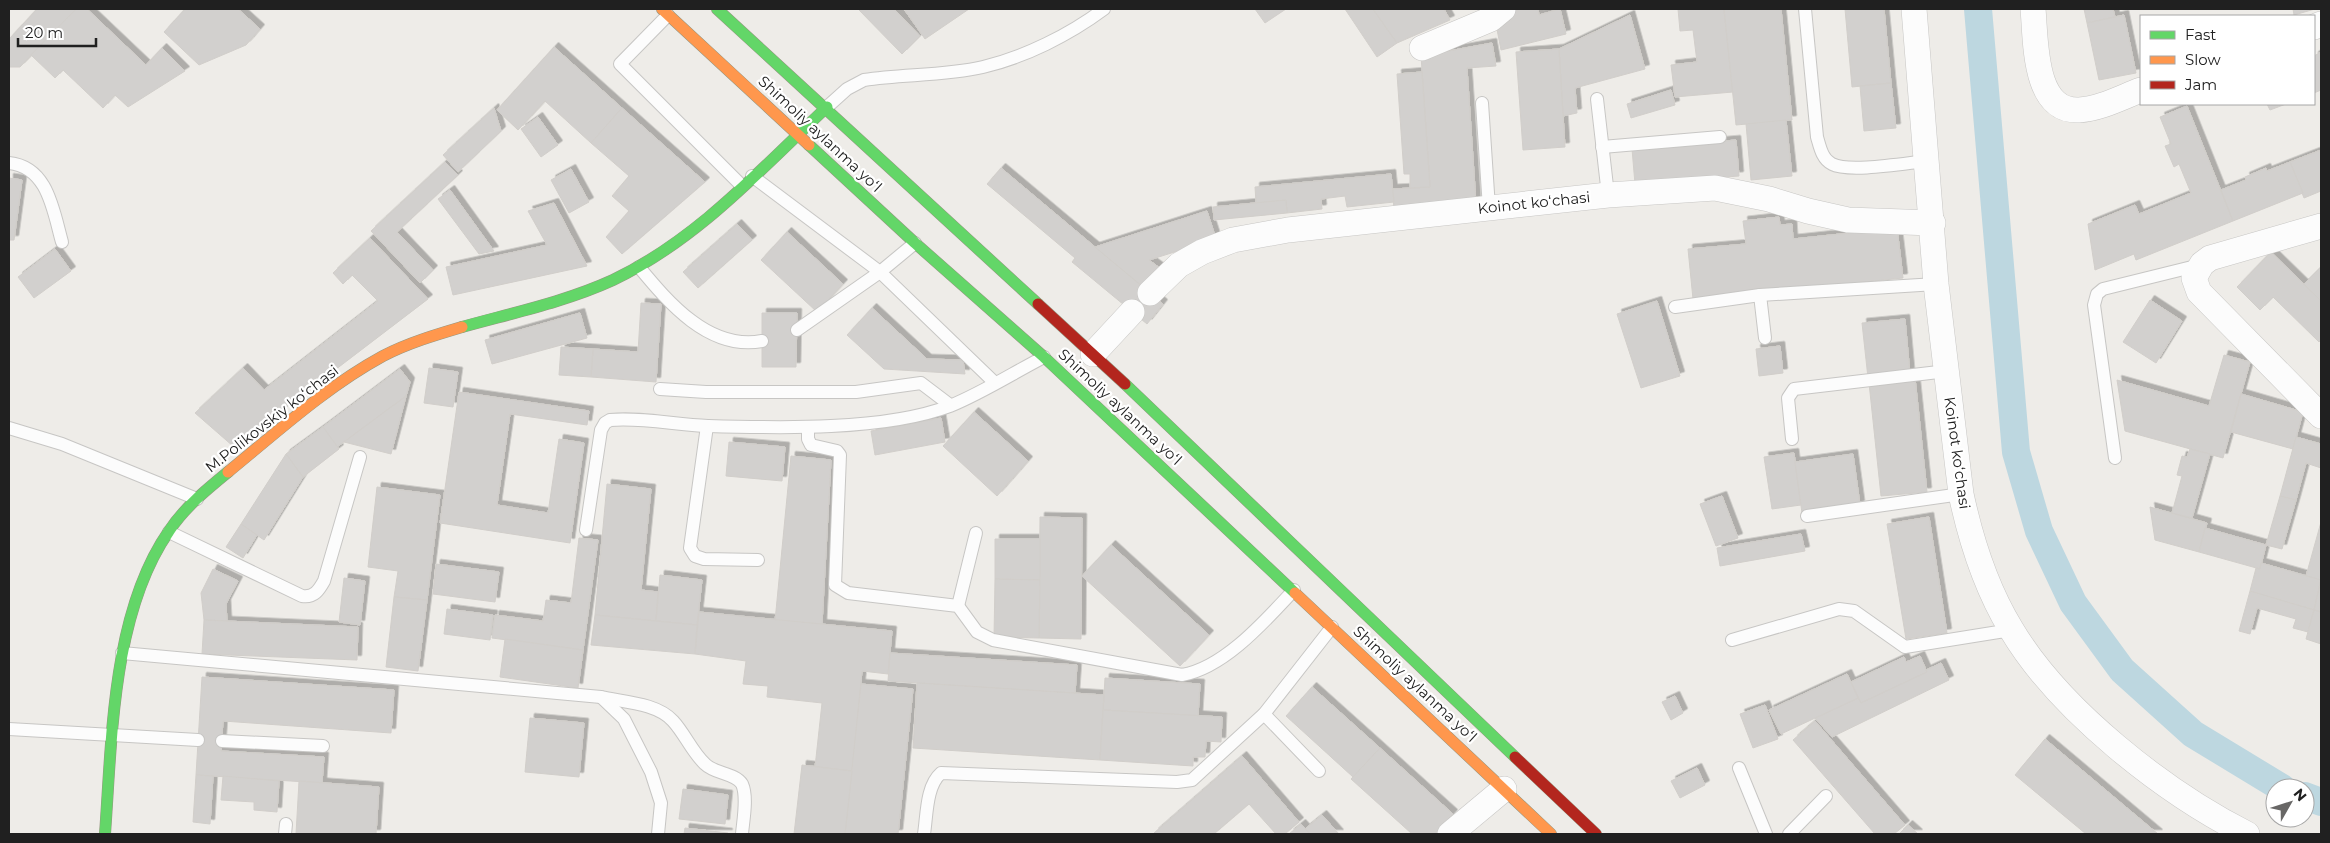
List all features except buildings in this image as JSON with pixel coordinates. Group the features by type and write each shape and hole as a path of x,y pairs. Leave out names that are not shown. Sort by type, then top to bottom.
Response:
{"main road":[{"name":"Shimoliy aylanma yoʻl","path":"717,9 1093,354 1596,834"},
{"name":"Shimoliy aylanma yoʻl","path":"665,12 915,243 1044,357 1294,590 1551,834"},
{"name":"M.Polikovskiy koʻchasi","path":"105,834 112,736 122,653 147,569 169,532 198,499 301,412 352,375 402,348 605,283 638,267 672,246 742,186 827,108"}],"street":[{"path":"1422,48 1491,19 1503,9"},
{"name":"Koinot koʻchasi","path":"1914,9 1933,223 1936,284 1960,494 1967,524 1987,582 2011,630 2049,681 2114,745 2168,786 2226,823 2247,834"},
{"path":"2033,9 2040,74 2046,90 2054,101 2064,108 2079,110 2101,105 2140,90"},
{"name":"Koinot koʻchasi","path":"1150,293 1179,265 1202,252 1233,240 1288,230 1608,196 1715,188 1769,198 1808,211 1848,220 1933,223"},
{"path":"2321,226 2222,254 2202,264 2194,278 2199,292 2321,416"},
{"path":"1093,354 1132,312"},
{"path":"2297,392 2321,386"},
{"path":"1450,834 1504,788"}],"lane":[{"path":"827,108 847,89 864,80 983,67 1039,48 1090,20 1104,9"},
{"path":"1805,9 1817,137 1822,154 1832,164 1860,168 1927,161"},
{"path":"665,12 620,64 742,186"},
{"path":"1597,99 1608,196"},
{"path":"1482,102 1489,208"},
{"path":"1602,147 1720,136"},
{"path":"9,163 22,164 41,179 50,195 62,242"},
{"path":"752,176 880,272 994,382"},
{"path":"796,330 880,272 915,243"},
{"path":"2114,458 2094,305 2097,294 2103,289 2202,264"},
{"path":"638,267 670,304 694,323 735,341 762,341"},
{"path":"1675,307 1760,295 1936,284"},
{"path":"1760,295 1765,338"},
{"path":"586,530 602,430 605,423 618,419 707,426 808,427 880,422 922,414 950,405 1044,357"},
{"path":"1792,439 1788,398 1794,389 1947,371"},
{"path":"660,389 706,392 856,392 921,383 950,405"},
{"path":"707,426 690,548 695,556 704,559 758,560"},
{"path":"808,427 808,439 811,445 837,451 842,462 835,585 848,594 958,606 977,632 993,640 1182,675 1196,672 1219,659 1259,626 1294,590"},
{"path":"9,428 62,444 198,499"},
{"path":"169,532 302,596 311,596 317,592 324,581 360,457"},
{"path":"1807,516 1960,494"},
{"path":"958,606 976,533"},
{"path":"1732,640 1839,609 1854,611 1905,646 2011,630"},
{"path":"924,834 931,789 935,778 941,773 1177,782 1192,780 1264,714 1332,627"},
{"path":"122,653 601,697 660,710 672,719 705,765 718,773 736,778 744,790 742,834"},
{"path":"601,697 624,719 651,772 661,803 658,834"},
{"path":"1264,714 1319,771"},
{"path":"9,729 198,740"},
{"path":"222,741 323,746"},
{"path":"1739,768 1766,834"},
{"path":"1789,834 1826,796"}],"waterway":[{"path":"1978,9 2016,452 2039,531 2073,603 2122,670 2193,734 2266,778"},
{"path":"2315,800 2321,802"}],"traffic: fast":[{"path":"717,9 1038,304"},
{"path":"462,327 576,295 613,280 644,264 673,245 727,202 827,107"},
{"path":"809,145 915,243 1044,357 1295,593"},
{"path":"1125,384 1515,757"},
{"path":"105,834 113,718 118,677 136,599 150,564 169,531 181,515 228,472"}],"traffic: slow":[{"path":"662,9 809,145"},
{"path":"228,472 302,411 362,368 402,347 462,327"},
{"path":"1295,593 1551,834"}],"traffic: jam":[{"path":"1038,304 1125,384"},
{"path":"1515,757 1596,834"}]}
